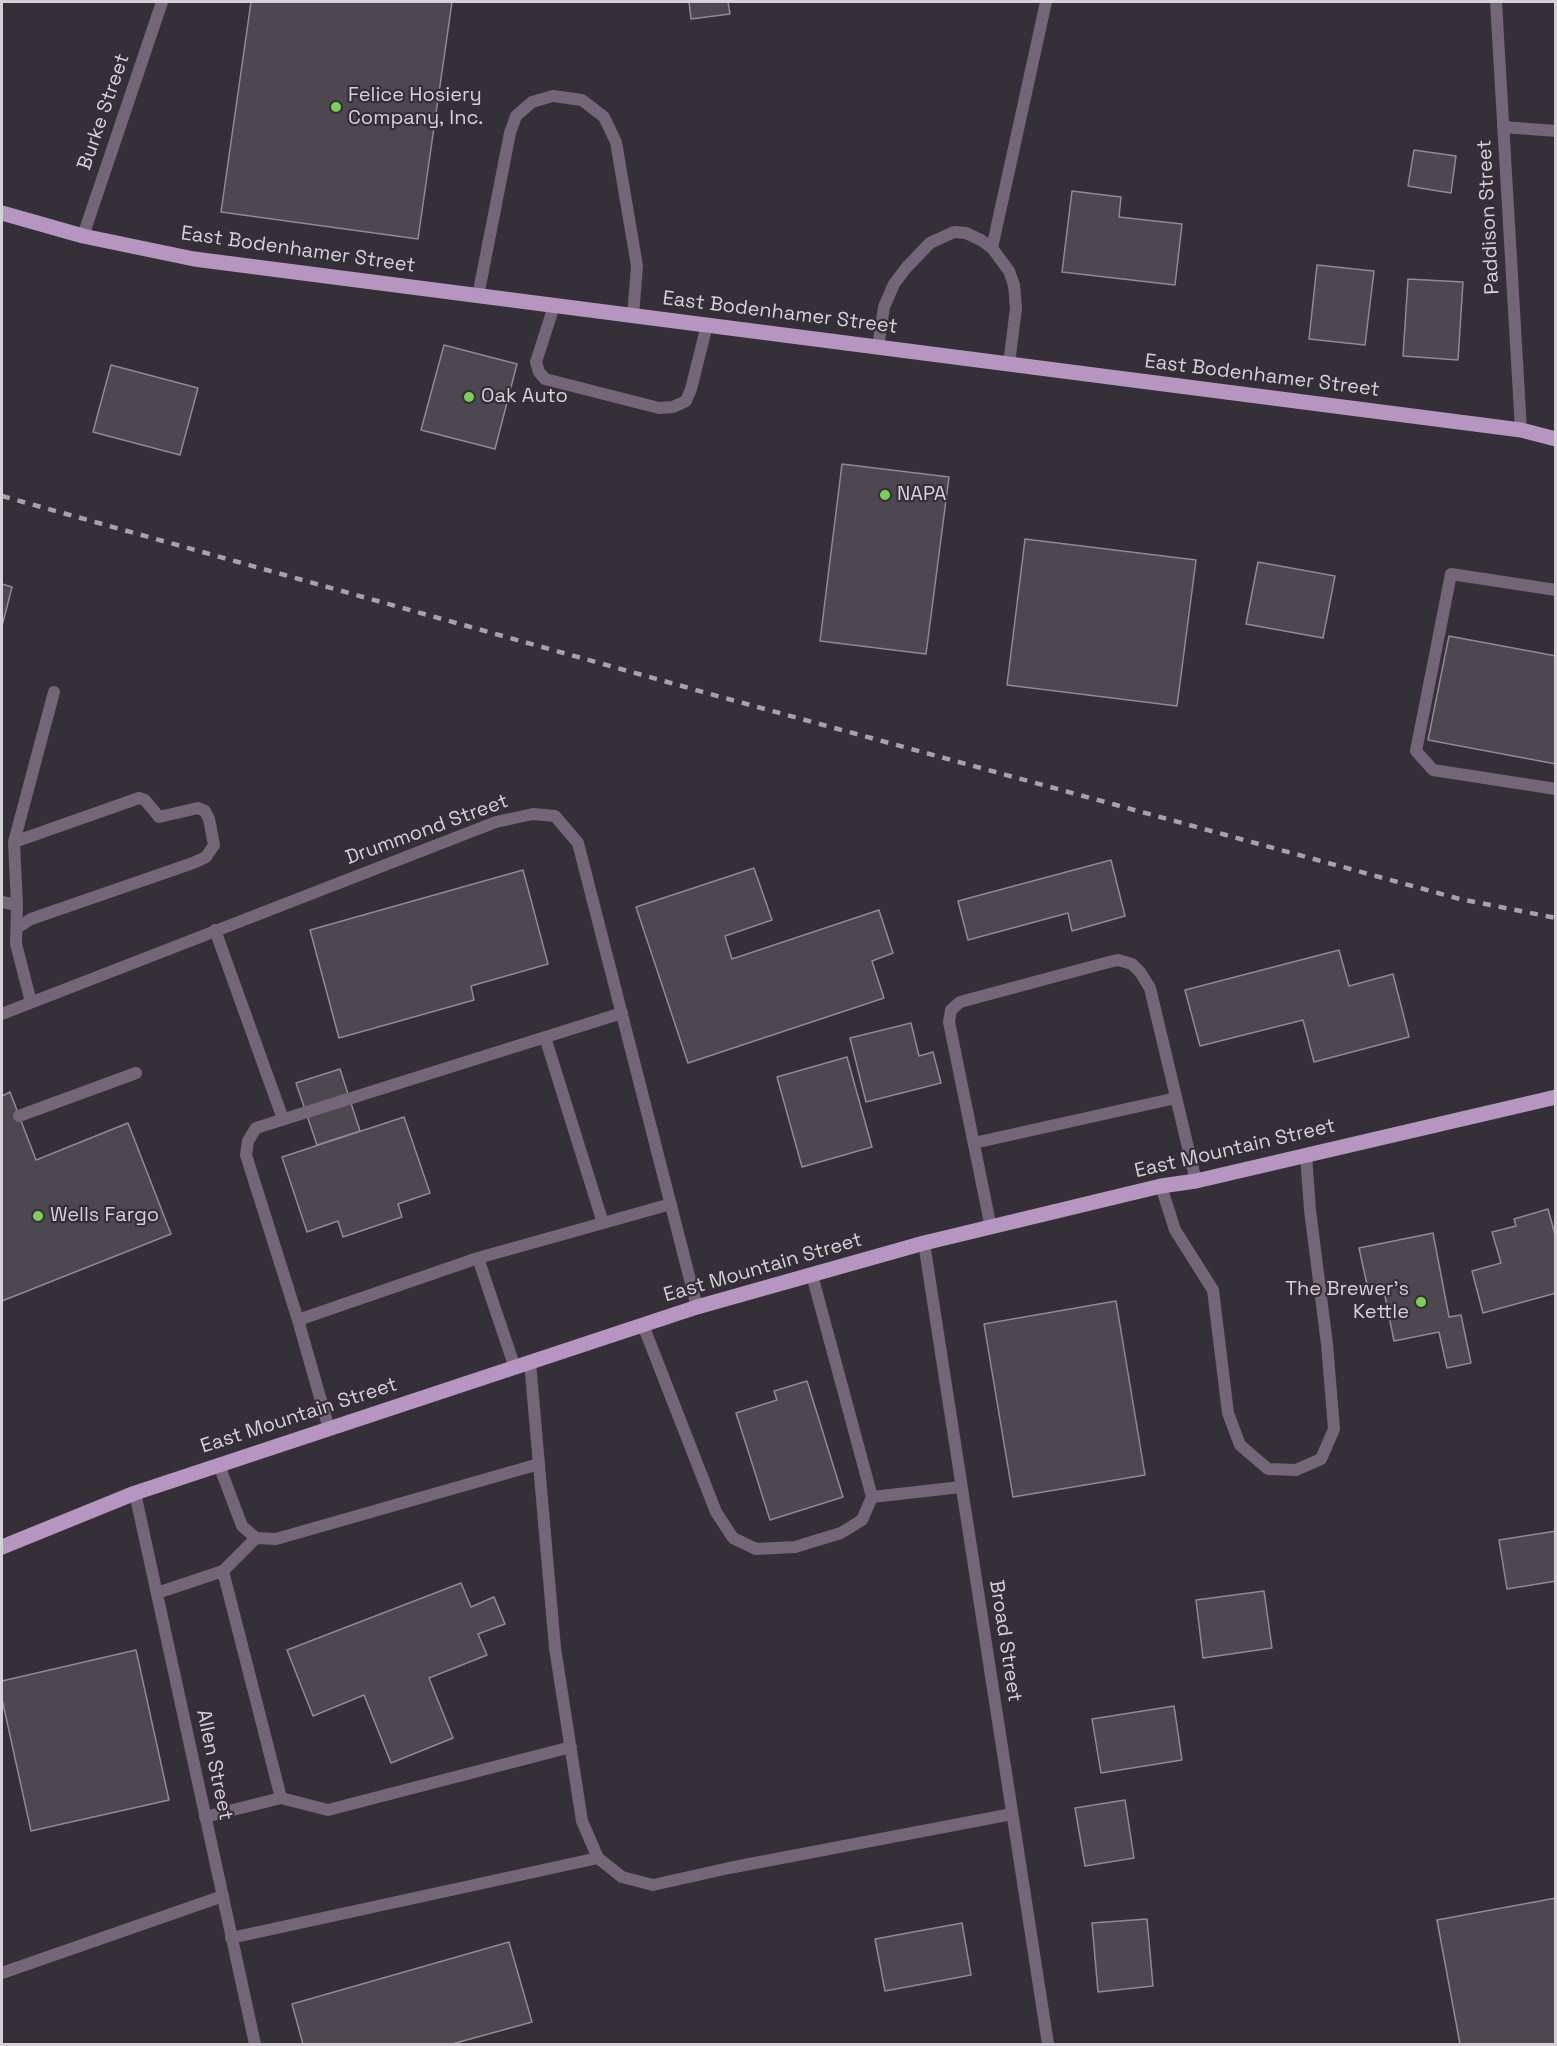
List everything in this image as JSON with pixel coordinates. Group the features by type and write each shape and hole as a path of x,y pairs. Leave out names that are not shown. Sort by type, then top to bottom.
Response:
{"main road":[{"name":"East Bodenhamer Street","path":"2,213 83,236 194,259 1521,430 1556,439"},
{"name":"East Mountain Street","path":"2,1546 135,1493 697,1307 924,1243 1161,1186 1196,1180 1556,1097"}],"street":[{"name":"Burke Street","path":"83,236 162,2"},
{"path":"992,248 1046,2"},
{"name":"Paddison Street","path":"1496,2 1521,430"},
{"path":"478,296 510,134 516,116 532,102 554,96 582,100 604,117 616,142 637,266 633,316"},
{"path":"1503,127 1556,131"},
{"path":"878,347 881,317 894,284 930,243 954,232 966,233 992,248 1009,271 1014,285 1016,308 1009,364"},
{"path":"554,306 536,362 539,372 545,379 659,408 673,407 686,401 706,325"},
{"path":"1556,590 1451,574 1416,751 1433,770 1556,789"},
{"path":"31,1002 16,944 14,842 54,692"},
{"path":"14,842 139,798 145,800 159,817 198,808 205,811 209,819 214,845 206,857 193,863 32,919 17,928"},
{"name":"Drummond Street","path":"2,1014 496,822 533,814 555,816 578,843 697,1307"},
{"path":"2,902 17,905"},
{"path":"215,930 283,1119"},
{"path":"991,1228 949,1022 951,1010 960,1002 1109,962 1118,960 1131,964 1140,972 1150,988 1196,1180"},
{"path":"329,1429 298,1320 246,1155 248,1141 256,1128 622,1013"},
{"path":"545,1037 603,1223"},
{"path":"19,1116 136,1073"},
{"path":"974,1143 1176,1098"},
{"path":"1161,1186 1175,1230 1213,1290 1228,1413 1240,1445 1268,1468 1296,1470 1321,1459 1334,1429 1306,1155"},
{"path":"298,1320 478,1258 671,1204"},
{"name":"Broad Street","path":"924,1243 1048,2044"},
{"path":"478,1258 515,1368"},
{"path":"643,1325 716,1512 733,1538 756,1549 795,1547 841,1533 862,1520 872,1497 812,1275"},
{"path":"531,1362 555,1648 582,1821 598,1858 622,1876 653,1885 729,1868 1012,1814"},
{"path":"219,1465 242,1526 256,1538 276,1539 539,1464"},
{"path":"872,1497 962,1487"},
{"name":"Allen Street","path":"135,1493 255,2044"},
{"path":"157,1593 223,1571 256,1538"},
{"path":"223,1571 281,1798"},
{"path":"206,1817 281,1798 328,1810 571,1747"},
{"path":"231,1938 598,1858"},
{"path":"2,1973 223,1896"}],"building":[{"name":"Felice Hosiery Company, Inc.","path":"251,2 452,2 418,239 221,212"},
{"path":"689,2 728,2 730,14 691,19"},
{"path":"1414,150 1456,156 1451,193 1408,186"},
{"path":"1072,191 1121,197 1119,217 1182,224 1175,285 1062,272"},
{"path":"1317,265 1374,271 1365,345 1309,339"},
{"path":"1408,279 1463,282 1458,360 1403,356"},
{"name":"Oak Auto","path":"444,345 517,364 495,449 421,430"},
{"path":"111,365 198,388 180,455 93,432"},
{"path":"842,464 949,477 926,654 820,641"},
{"path":"1025,539 1196,560 1177,706 1007,685"},
{"path":"1258,562 1335,576 1323,638 1246,624"},
{"path":"2,584 12,587 2,626"},
{"path":"1449,636 1556,656 1556,764 1428,740"},
{"path":"1111,860 1125,916 1072,931 1068,913 968,940 958,901"},
{"path":"754,868 772,920 725,936 732,959 879,910 893,953 872,961 884,998 688,1063 636,907"},
{"path":"523,870 548,964 471,986 474,1000 339,1038 310,930"},
{"path":"1339,950 1349,986 1393,974 1409,1037 1314,1062 1303,1020 1200,1046 1185,990"},
{"path":"911,1023 919,1056 933,1052 941,1083 866,1102 850,1038"},
{"path":"847,1057 872,1147 802,1167 777,1077"},
{"path":"340,1069 360,1131 317,1145 296,1083"},
{"path":"10,1092 36,1160 128,1123 171,1234 2,1301 2,1096"},
{"path":"404,1117 430,1193 398,1204 402,1217 343,1237 338,1221 307,1232 282,1157"},
{"path":"1548,1209 1556,1238 1556,1293 1483,1313 1472,1271 1501,1263 1492,1232 1516,1226 1514,1219"},
{"path":"1433,1233 1449,1317 1461,1315 1471,1363 1447,1368 1439,1332 1394,1341 1384,1291 1369,1294 1359,1248"},
{"path":"1116,1301 1145,1475 1013,1497 984,1324"},
{"path":"807,1381 843,1497 770,1520 736,1413 777,1400 774,1391"},
{"path":"1556,1531 1556,1581 1507,1589 1499,1540"},
{"path":"461,1583 471,1607 494,1597 505,1624 478,1634 487,1655 429,1678 453,1738 391,1763 364,1695 313,1716 287,1650"},
{"path":"1264,1591 1272,1648 1203,1658 1196,1600"},
{"path":"136,1650 169,1800 31,1831 2,1699 2,1681"},
{"path":"1174,1706 1182,1760 1101,1773 1092,1719"},
{"path":"1125,1800 1134,1858 1085,1866 1075,1808"},
{"path":"1556,1898 1556,2044 1460,2044 1437,1920"},
{"path":"1147,1919 1153,1986 1098,1992 1092,1923"},
{"path":"962,1923 971,1975 885,1991 875,1939"},
{"path":"509,1942 532,2022 452,2044 303,2044 292,2004"}],"railway":[{"path":"2,496 721,697 1460,899 1556,918"}],"place":[{"name":"Felice Hosiery Company, Inc.","path":"336,107"},
{"name":"Oak Auto","path":"469,397"},
{"name":"NAPA","path":"885,495"},
{"name":"Wells Fargo","path":"38,1216"},
{"name":"The Brewer's Kettle","path":"1421,1302"}]}
